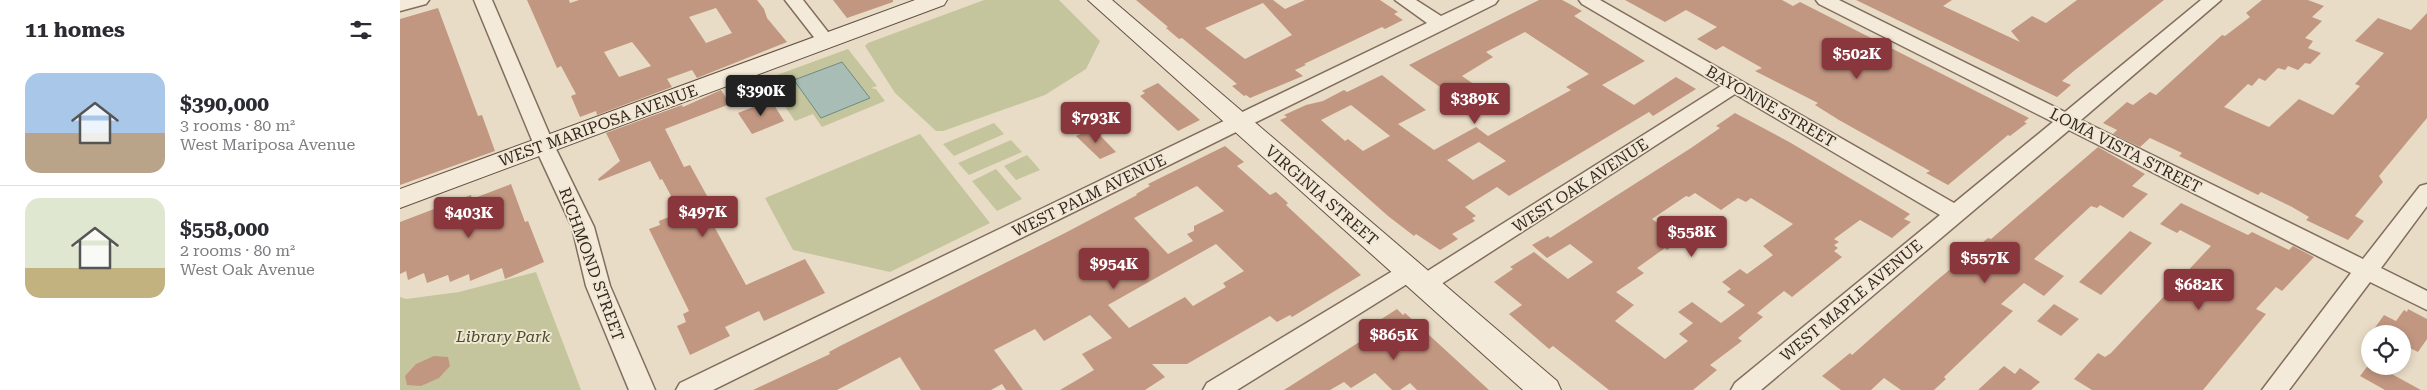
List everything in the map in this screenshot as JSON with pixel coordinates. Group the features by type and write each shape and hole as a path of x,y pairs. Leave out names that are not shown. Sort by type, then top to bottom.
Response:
{"street":[{"path":"400,6 420,0"},
{"name":"RICHMOND STREET","path":"483,0 544,145 583,227 598,286 642,390"},
{"path":"794,0 826,41"},
{"name":"WEST MARIPOSA AVENUE","path":"400,199 936,0"},
{"name":"VIRGINIA STREET","path":"1099,0 1545,390"},
{"path":"1404,0 1441,24"},
{"name":"WEST PALM AVENUE","path":"689,390 1488,0"},
{"name":"BAYONNE STREET","path":"1588,0 1954,213"},
{"name":"LOMA VISTA STREET","path":"1827,0 2427,301"},
{"name":"WEST MAPLE AVENUE","path":"1744,390 1954,213 2212,0"},
{"name":"WEST OAK AVENUE","path":"1216,390 1417,278 1735,85"},
{"path":"2275,390 2427,191"}],"green space":[{"path":"984,0 1059,0 1100,41 1086,69 1045,95 943,131 936,131 895,93 865,46 868,43"},
{"path":"848,49 877,86 871,88 876,89 885,101 822,127 813,114 795,121 766,79"},
{"path":"994,123 1004,134 954,156 943,144"},
{"path":"920,134 990,223 890,272 793,250 765,198"},
{"path":"1011,140 1022,152 969,175 958,163"},
{"path":"1027,155 1040,170 1016,180 1004,166"},
{"path":"996,169 1022,199 997,211 972,181"},
{"name":"Library Park","path":"536,272 581,390 400,390 400,297 406,299 459,292"}],"water":[{"path":"842,62 870,98 821,118 794,80"}],"building":[{"path":"527,0 569,0 570,3 579,0 757,0 764,9 767,18 787,42 697,78 692,70 667,79 672,87 597,115 596,111 580,117 571,96 576,94 561,66 557,68","holes":["716,8 732,33 706,43 689,17","632,42 651,66 619,77 604,52"]},
{"path":"833,0 893,0 893,2 847,18"},
{"path":"1136,0 1273,0 1285,9 1305,0 1380,0 1398,12 1394,14 1403,20 1385,29 1382,27 1304,64 1306,65 1295,70 1303,76 1250,98 1246,95 1244,96 1232,86 1237,84 1182,38 1179,39 1166,28 1168,27","holes":["1263,3 1292,35 1245,59 1205,28"]},
{"path":"1539,0 1562,0 1582,11 1574,16 1645,61 1602,85 1634,105 1676,77 1696,89 1653,116 1649,112 1509,196 1497,187 1465,207 1476,216 1472,218 1475,221 1452,234 1458,239 1440,250 1416,234 1414,236 1388,216 1280,120 1287,117 1284,115 1306,105 1323,101 1344,90 1347,92 1382,75 1426,110 1398,124 1434,150 1476,127 1488,136 1571,90 1566,87 1589,74 1525,32 1486,52 1493,57 1462,76 1475,85 1454,97 1409,65","holes":["1351,105 1390,136 1363,151 1348,139 1345,141 1321,120","1479,142 1506,161 1473,180 1447,160"]},
{"path":"1625,0 1782,0 1793,6 1800,2 2029,118 2024,122 2027,123 2010,136 2008,135 1948,185 1926,173 1930,171 1815,105 1818,103 1755,71 1762,68 1723,46 1716,50 1697,39 1717,27 1686,10 1665,22"},
{"path":"1856,0 1952,0 1943,6 2020,42 2011,31 2032,16 2046,23 2077,0 2164,0 2062,81 2071,85 2057,97"},
{"path":"2262,0 2308,0 2324,6 2312,17 2322,21 2305,38 2313,41 2308,48 2321,53 2310,64 2305,63 2298,70 2288,66 2285,70 2278,68 2265,81 2259,78 2252,86 2248,84 2224,107 2269,127 2299,99 2333,115 2360,86 2355,84 2384,53 2355,41 2378,18 2411,30 2427,13 2427,118 2379,176 2383,182 2355,216 2364,221 2348,240 2306,220 2309,217 2292,207 2261,192 2258,195 2179,156 2182,153 2150,138 2140,147 2113,134 2117,130 2103,123 2127,102 2133,105 2150,92 2156,95 2222,35 2225,36 2250,17 2246,13"},
{"path":"438,8 478,116 482,115 495,151 400,185 400,19"},
{"path":"1158,83 1200,120 1178,131 1140,96 1145,93 1142,91"},
{"path":"721,90 730,104 665,129 684,167 690,165 711,203 703,206 746,285 805,259 825,293 764,321 759,311 725,327 730,336 690,355 677,326 686,322 683,314 689,311 649,229 660,225 659,221 671,216 668,211 677,207 650,161 599,181 598,179 620,161 606,133 682,105 683,107"},
{"path":"771,100 784,121 752,134 738,113"},
{"path":"1735,113 1791,143 1910,214 1904,219 1911,222 1892,238 1860,220 1834,239 1839,242 1834,245 1838,248 1834,251 1842,257 1792,297 1784,291 1757,313 1763,317 1738,338 1742,341 1710,365 1717,370 1693,390 1609,390 1553,346 1549,349 1509,314 1522,305 1494,282 1513,269 1510,267 1534,252 1568,279 1593,262 1570,244 1547,258 1532,245 1548,236 1550,238 1691,148 1720,128 1716,126","holes":["1695,193 1721,210 1738,198 1746,202 1751,198 1793,224 1763,246 1773,255 1747,274 1740,269 1722,282 1731,289 1727,292 1745,305 1721,323 1692,302 1678,312 1693,323 1679,334 1688,341 1665,359 1615,321 1634,305 1616,292 1644,273 1637,268 1665,248 1667,250 1681,240 1652,219 1686,196 1689,197"]},
{"path":"1093,128 1116,152 1100,159 1076,136"},
{"path":"1225,146 1244,162 1237,166 1270,195 1276,192 1288,203 1286,205 1361,275 1292,317 1290,315 1277,322 1270,316 1187,364 1152,364 1165,377 1145,390 1060,390 1094,370 1082,354 1112,338 1090,315 1044,341 1035,329 994,350 1023,390 1006,390 1002,384 991,390 921,390 900,357 837,390 753,390 830,354 829,352 840,346 1065,233 1137,195 1150,186 1148,184","holes":["1197,186 1224,211 1194,226 1194,231 1187,234 1193,241 1168,254 1134,218","1216,244 1244,271 1223,283 1226,287 1193,306 1185,297 1129,328 1108,305"]},
{"path":"2098,147 2145,174 2132,186 2148,194 2123,218 2100,205 2097,208 2091,206 2034,259 2064,276 2044,296 2024,283 2001,304 2013,311 1944,377 1946,379 1934,390 1901,390 1884,378 1871,390 1841,390 1822,376 1850,353 1852,355 1936,281 1988,238 1991,239"},
{"path":"511,184 525,222 528,221 544,262 505,279 502,268 470,281 469,274 450,282 448,275 427,283 424,273 408,280 406,271 400,274 400,222 471,195 472,199"},
{"path":"2181,203 2248,235 2252,232 2289,250 2293,246 2314,257 2282,291 2276,287 2256,309 2266,314 2203,390 2092,390 2074,379 2098,353 2105,357 2111,353 2211,246 2180,230 2177,233 2160,224"},
{"path":"2130,231 2152,243 2101,295 2079,282"},
{"path":"2054,304 2079,319 2061,336 2037,321"},
{"path":"1397,309 1403,315 1405,313 1489,390 1417,390 1410,383 1400,390 1392,390 1375,373 1351,388 1344,382 1330,390 1284,390 1375,332 1369,327"},
{"path":"2408,309 2427,319 2427,339 2418,352 2411,348 2411,325 2377,325 2384,315 2396,321 2404,310 2407,312"},
{"path":"434,356 448,357 450,366 439,378 421,386 407,385 405,376 416,364"},
{"path":"2004,366 2015,374 2020,368 2040,382 2031,390 1978,390"},
{"path":"2394,375 2421,390 2385,390 2360,376"}]}
